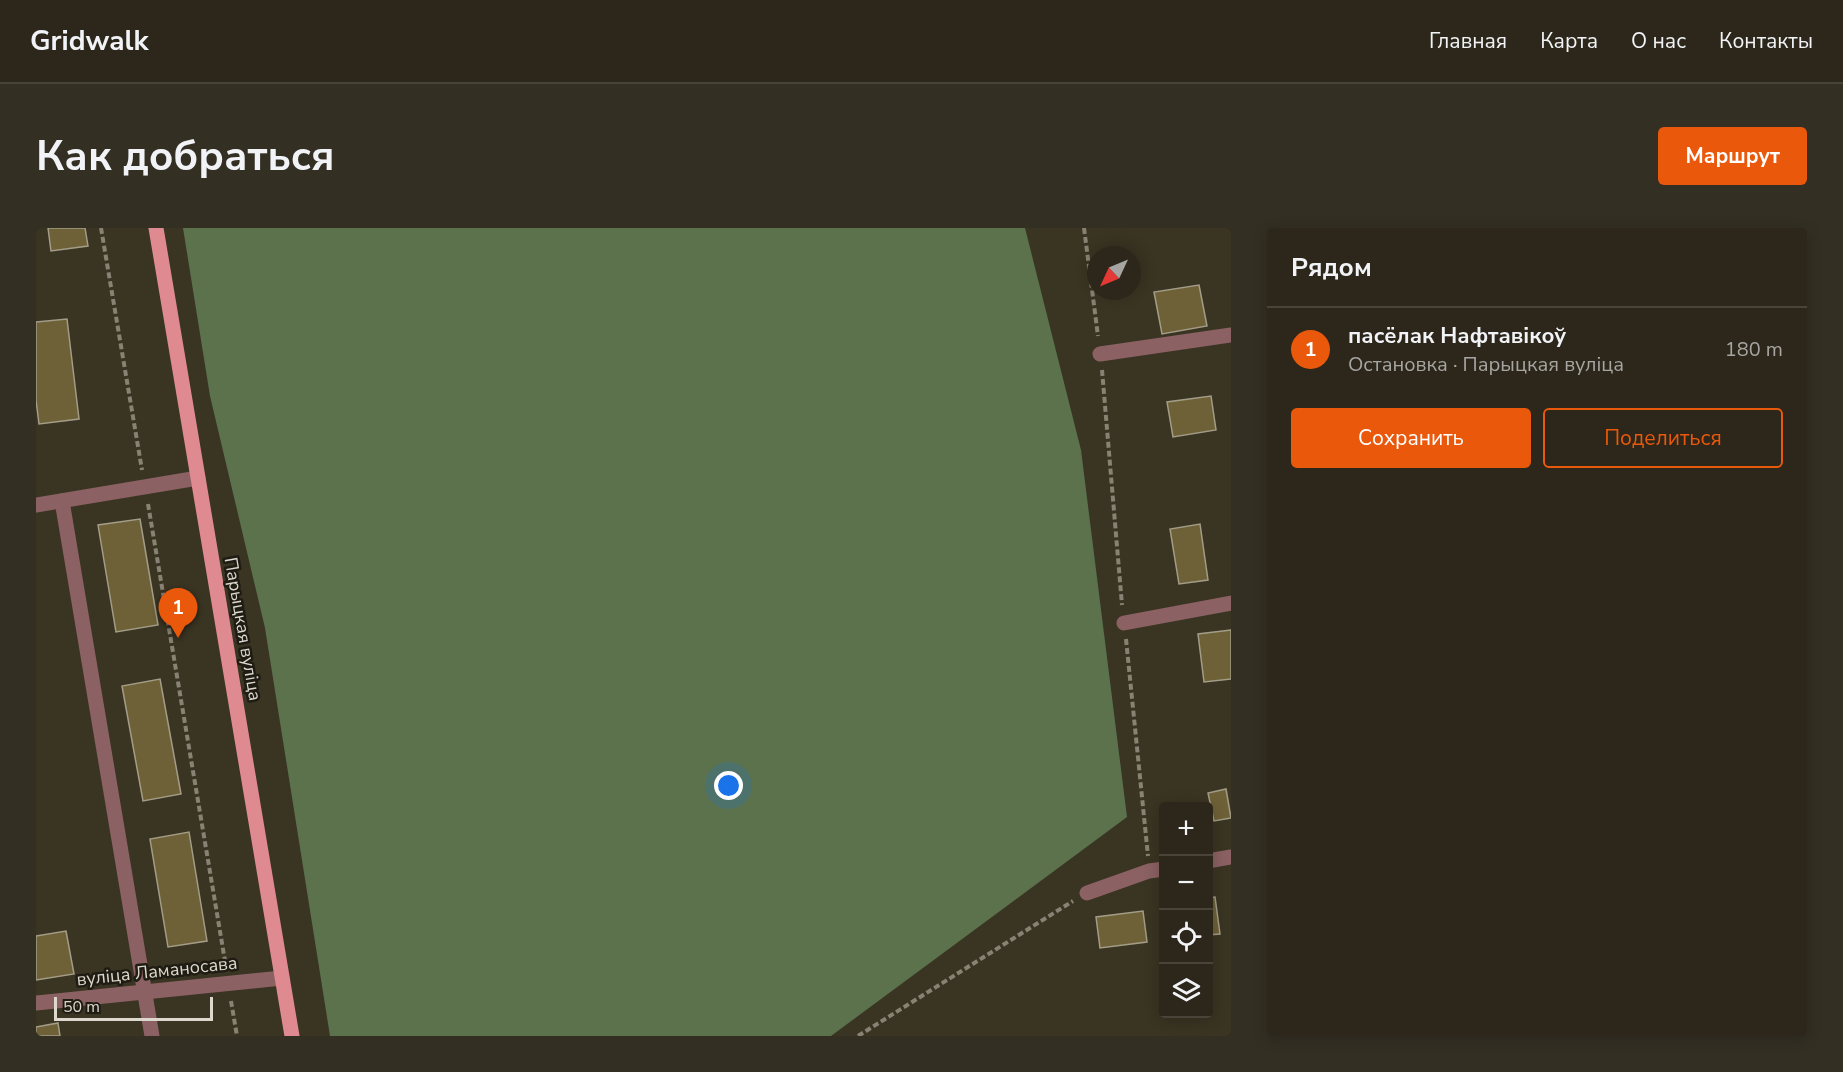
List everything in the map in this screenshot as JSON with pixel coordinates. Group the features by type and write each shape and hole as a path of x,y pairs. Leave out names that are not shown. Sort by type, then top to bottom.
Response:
{"main road":[{"name":"Парыцкая вуліца","path":"156,228 292,1036"}],"street":[{"path":"1100,354 1231,335"},
{"path":"36,505 198,478"},
{"path":"62,501 152,1036"},
{"path":"1124,623 1231,603"},
{"path":"1213,860 1231,858"},
{"path":"1087,893 1156,870"},
{"name":"вуліца Ламаносава","path":"36,1003 282,978"}],"path":[{"path":"101,228 237,1036"},
{"path":"1084,228 1100,354 1124,623 1156,870"},
{"path":"858,1036 1087,893"}],"green space":[{"path":"183,228 1025,228 1081,450 1127,817 831,1036 330,1036 265,628 210,396"}],"building":[{"path":"48,228 85,228 88,246 51,251"},
{"path":"1199,285 1207,326 1162,334 1154,292"},
{"path":"67,319 79,419 39,424 36,400 36,322"},
{"path":"1211,396 1216,430 1173,437 1167,402"},
{"path":"140,519 158,625 116,632 98,525"},
{"path":"1200,524 1208,580 1179,584 1170,529"},
{"path":"1231,630 1231,679 1204,682 1198,634"},
{"path":"160,679 181,794 143,801 122,686"},
{"path":"1226,789 1231,818 1214,821 1213,802 1210,802 1208,793"},
{"path":"189,832 207,941 168,947 150,839"},
{"path":"1213,897 1215,897 1220,934 1213,935"},
{"path":"1143,911 1147,942 1100,948 1096,917"},
{"path":"66,931 74,974 36,980 36,936"},
{"path":"58,1023 60,1036 36,1036 36,1027"}],"place":[{"name":"пасёлак Нафтавікоў","path":"178,638"}]}
